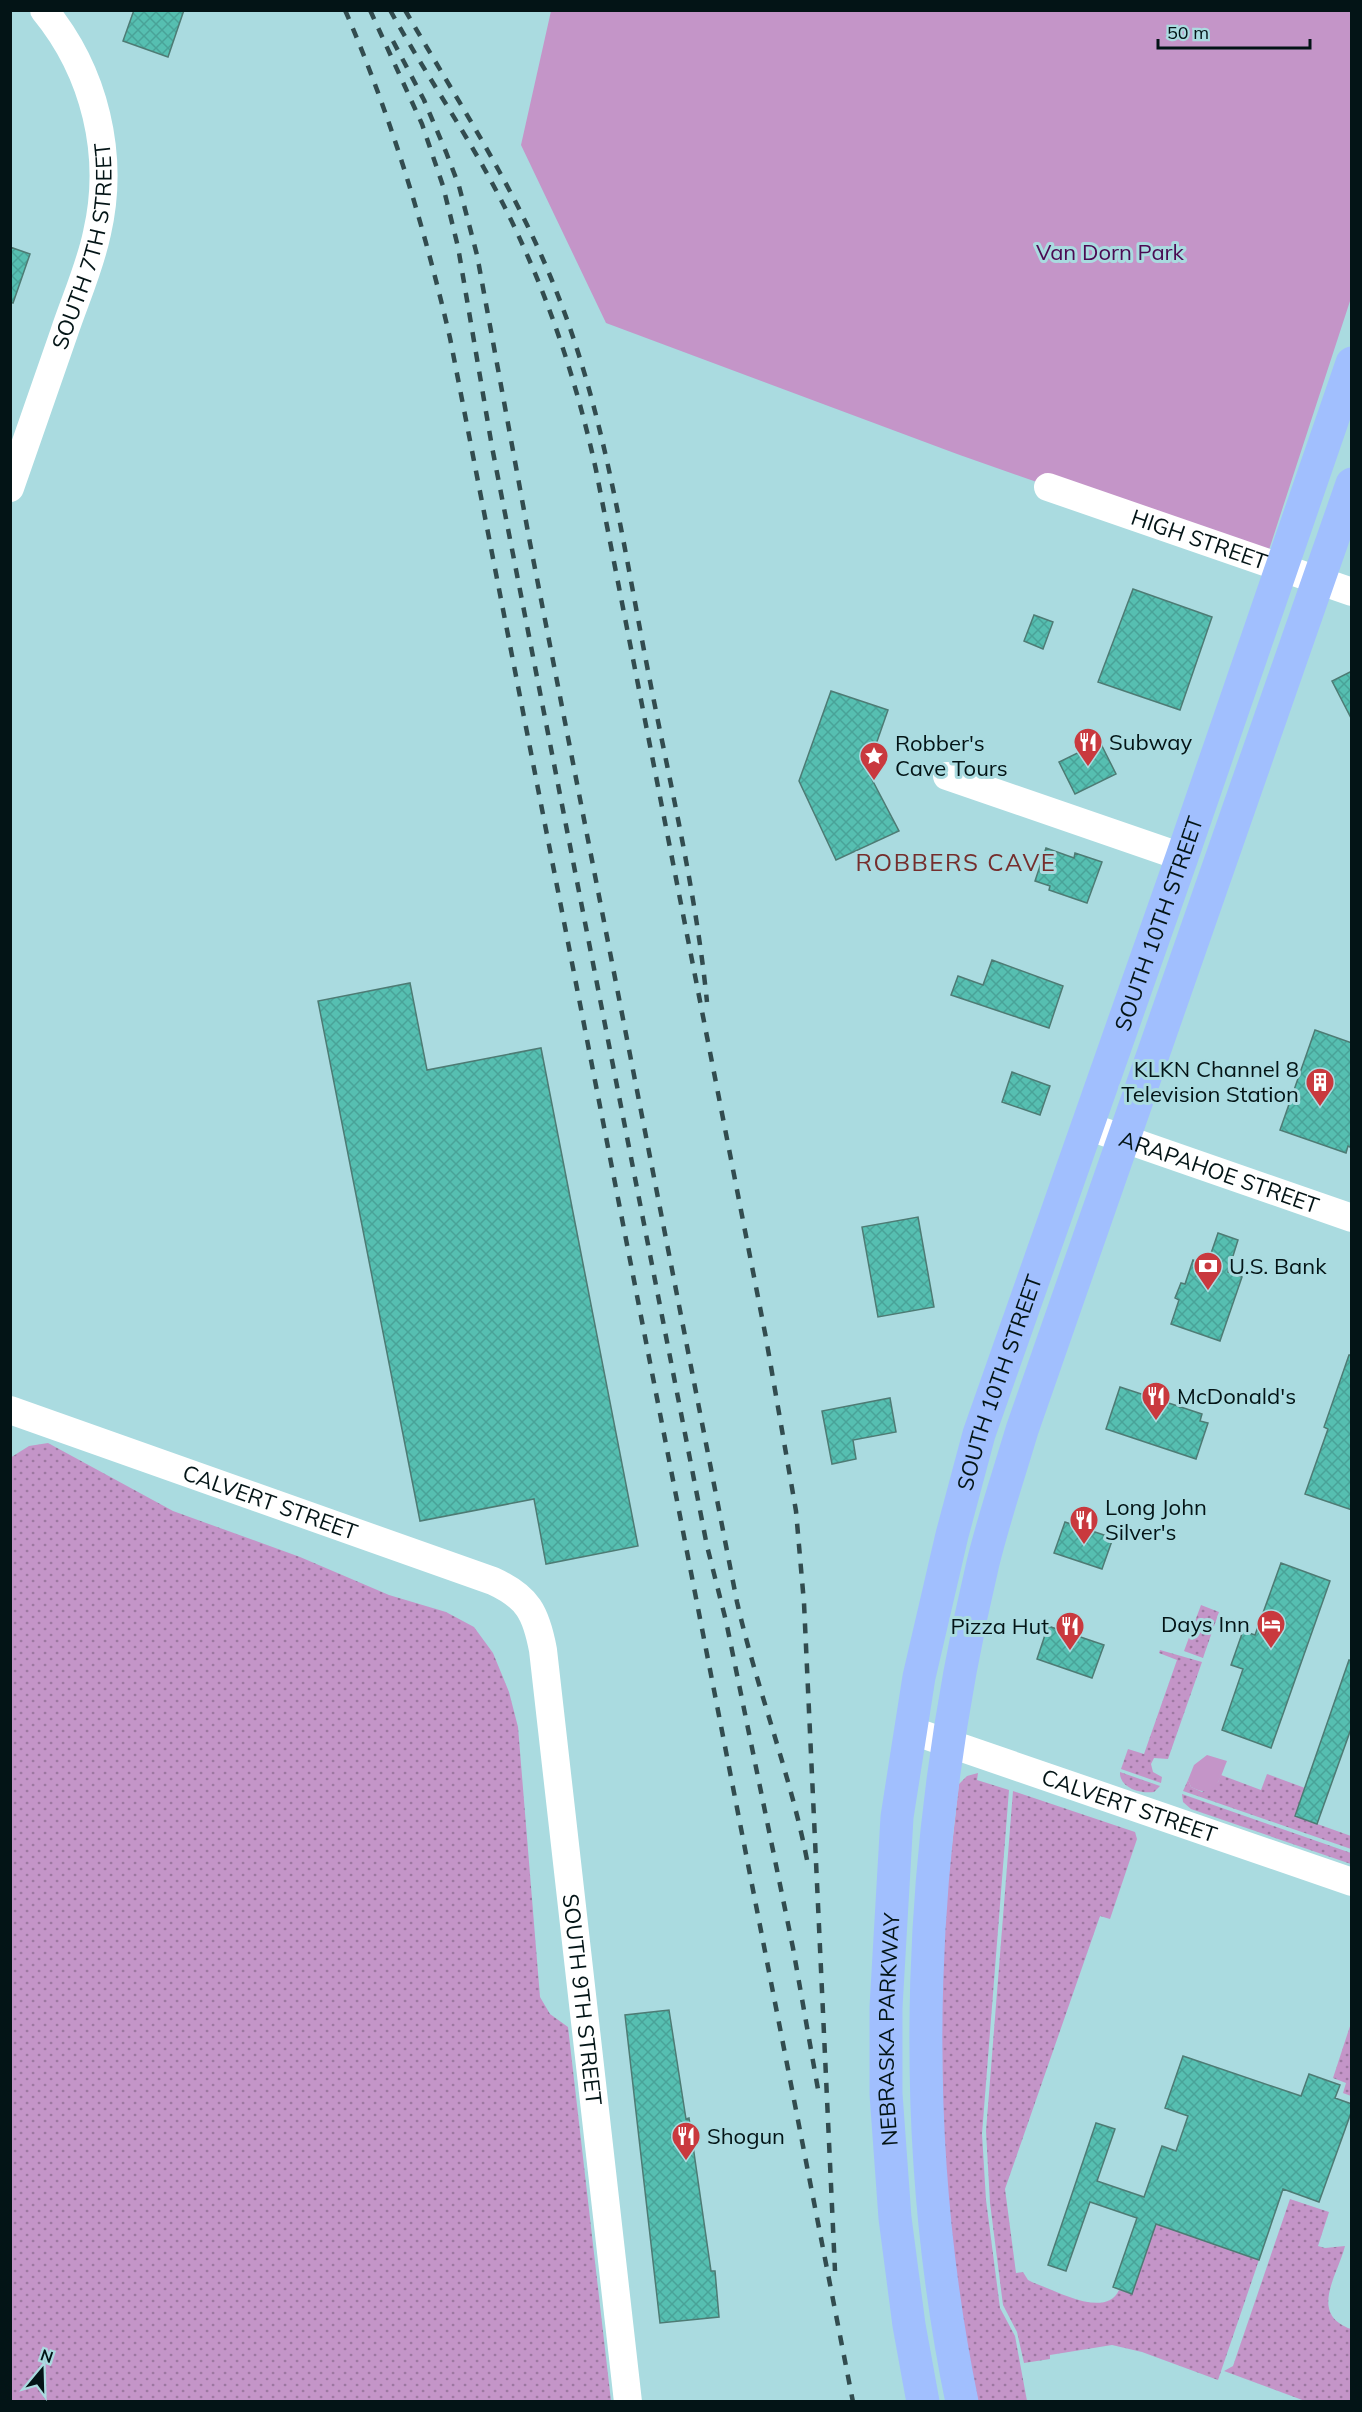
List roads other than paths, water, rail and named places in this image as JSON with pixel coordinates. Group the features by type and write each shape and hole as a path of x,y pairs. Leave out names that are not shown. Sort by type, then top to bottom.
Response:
{"main road":[{"name":"SOUTH 10TH STREET","path":"910,1730 934,1608 980,1434 1352,363"},
{"name":"SOUTH 10TH STREET","path":"947,1743 967,1634 996,1515 1022,1430 1352,484"},
{"name":"NEBRASKA PARKWAY","path":"910,1730 897,1817 890,1923 886,2007 886,2094 895,2218 909,2325 923,2402"},
{"name":"NEBRASKA PARKWAY","path":"947,1743 933,1864 926,2033 926,2112 936,2243 951,2350 962,2402"}],"street":[{"name":"SOUTH 7TH STREET","path":"10,488 91,256 102,208 104,170 95,107 82,71 44,10"},
{"name":"HIGH STREET","path":"1048,487 1352,592"},
{"path":"947,776 1182,857"},
{"name":"ARAPAHOE STREET","path":"1087,1126 1352,1218"},
{"name":"CALVERT STREET","path":"10,1410 493,1581 512,1589 525,1601"},
{"name":"SOUTH 9TH STREET","path":"525,1601 534,1616 543,1650 628,2402"},
{"name":"CALVERT STREET","path":"910,1730 1352,1882"}],"railway":[{"path":"345,10 392,131 429,254 450,338 853,2402"},
{"path":"370,10 422,124 443,186 458,247 492,447 707,1546 726,1621 793,1948 819,2095"},
{"path":"390,10 490,179 525,249 566,358 596,470 766,1338 796,1511 804,1603 835,2271"},
{"path":"405,10 485,146 523,216 555,288 587,383 611,479 682,838 707,1002"},
{"path":"393,41 424,100 446,152 459,186 477,255 530,543 737,1602 793,1798 808,1865"}],"place":[{"name":"Subway","path":"1088,768"},
{"name":"Robber's Cave Tours","path":"874,782"},
{"name":"KLKN Channel 8 Television Station","path":"1320,1108"},
{"name":"U.S. Bank","path":"1208,1292"},
{"name":"McDonald's","path":"1156,1422"},
{"name":"Long John Silver's","path":"1084,1546"},
{"name":"Days Inn","path":"1271,1650"},
{"name":"Pizza Hut","path":"1070,1652"},
{"name":"Shogun","path":"686,2162"}],"district":[{"name":"ROBBERS CAVE","path":"956,863"}],"park label":[{"name":"Van Dorn Park","path":"1110,252"}]}
